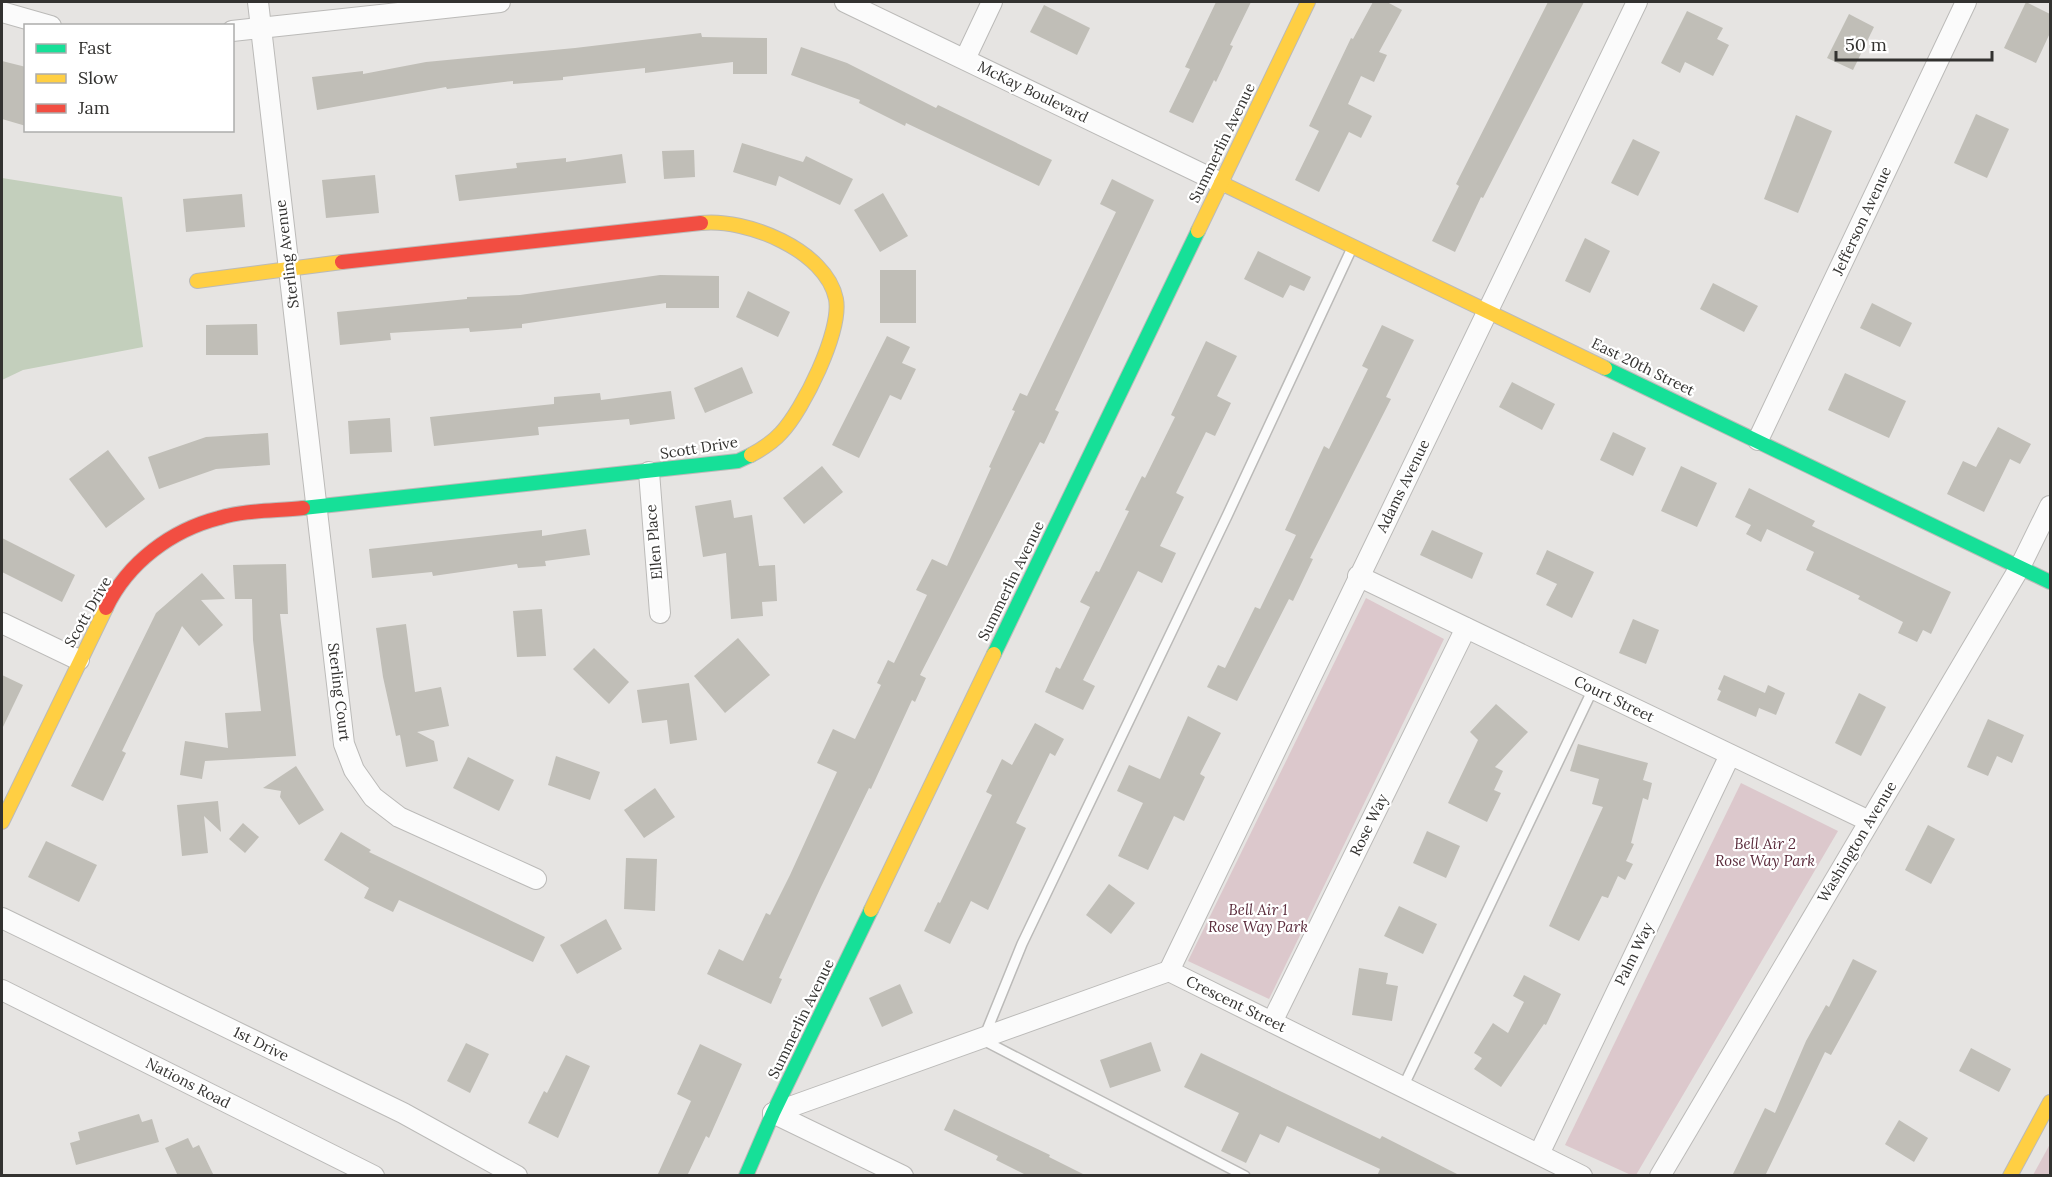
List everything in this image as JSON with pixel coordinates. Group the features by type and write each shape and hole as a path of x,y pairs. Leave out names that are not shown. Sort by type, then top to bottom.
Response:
{"street":[{"name":"Sterling Avenue","path":"258,2 316,506"},
{"path":"234,32 501,2"},
{"name":"McKay Boulevard","path":"845,2 1221,183"},
{"path":"965,59 992,2"},
{"name":"Summerlin Avenue","path":"747,1176 773,1113 1308,2"},
{"name":"Adams Avenue","path":"1169,971 1637,2"},
{"name":"Jefferson Avenue","path":"1758,440 1966,2"},
{"path":"2,12 44,24"},
{"name":"East 20th Street","path":"1221,183 2050,582"},
{"name":"Scott Drive","path":"2,822 109,601 138,563 176,533 221,517 738,461 765,449 787,430 822,363 834,328 836,298 822,269 786,243 749,227 707,222 289,268 197,281"},
{"name":"Ellen Place","path":"649,472 660,613"},
{"name":"Sterling Court","path":"316,506 344,744 354,770 373,797 399,817 536,879"},
{"name":"Washington Avenue","path":"1660,1176 2020,567 2050,506"},
{"name":"Court Street","path":"1358,576 1869,821"},
{"path":"2,623 79,660"},
{"name":"Rose Way","path":"1272,1022 1466,628"},
{"name":"Palm Way","path":"1539,1154 1730,754"},
{"name":"1st Drive","path":"2,918 403,1113 518,1176"},
{"name":"Crescent Street","path":"773,1113 1169,971 1582,1176"},
{"name":"Nations Road","path":"2,990 374,1176"},
{"path":"2010,1176 2050,1102"},
{"path":"773,1113 903,1176"}],"lane":[{"path":"1245,1176 982,1038 1022,945 1222,527 1353,246"},
{"path":"1403,1087 1593,689"}],"green space":[{"name":"Bell Air 1 Rose Way Park","path":"1366,598 1444,639 1269,999 1188,961"},
{"name":"Bell Air 2 Rose Way Park","path":"1741,783 1838,831 1636,1175 1631,1175 1565,1145"},
{"path":"2050,1144 2050,1175 2033,1175"}],"shaded area":[{"path":"2,178 122,197 143,347 23,370 2,380"}],"building":[{"path":"1216,2 1251,2 1230,45 1233,46 1216,82 1214,80 1193,123 1169,112 1190,69 1185,67"},
{"path":"1373,2 1387,2 1402,10 1379,52 1387,55 1374,82 1361,76 1348,104 1372,116 1361,138 1349,132 1319,192 1295,180 1319,131 1309,126 1351,38 1353,39"},
{"path":"1548,2 1584,2 1483,198 1481,197 1455,252 1432,241 1459,186 1456,184"},
{"path":"2026,2 2050,14 2050,33 2036,63 2004,48"},
{"path":"1044,5 1090,28 1077,55 1030,32"},
{"path":"1687,11 1723,28 1717,39 1729,45 1713,76 1685,62 1680,73 1661,63"},
{"path":"1849,14 1874,27 1853,70 1827,58"},
{"path":"701,33 702,37 767,38 767,74 733,74 733,62 645,73 645,68 563,77 563,80 513,84 513,81 447,89 446,87 317,110 312,77 363,71 363,74 426,62"},
{"path":"801,47 847,63 936,108 938,105 1052,160 1039,186 906,123 905,126 859,103 860,100 791,75"},
{"path":"2,61 24,66 24,125 2,119"},
{"path":"1976,114 2009,129 1987,178 1954,163"},
{"path":"1796,115 1832,131 1798,213 1764,199"},
{"path":"1633,139 1660,152 1638,196 1611,183"},
{"path":"742,143 803,162 806,156 853,179 840,205 779,176 776,186 733,172"},
{"path":"694,150 695,177 664,179 662,151"},
{"path":"622,154 626,183 459,201 455,175 517,168 516,163 566,158 566,162"},
{"path":"375,175 379,213 326,218 322,180"},
{"path":"1112,179 1154,200 1055,410 1059,412 1044,444 1040,442 920,675 926,678 915,702 912,700 871,789 869,788 820,889 779,978 782,979 771,1004 707,974 719,949 743,961 766,913 770,915 837,772 817,763 833,729 855,739 881,685 877,683 888,660 894,663 927,595 916,590 932,559 947,566 991,468 989,467 1015,411 1012,410 1020,393 1027,396 1116,212 1100,204"},
{"path":"883,193 908,236 880,252 854,210"},
{"path":"242,194 245,227 186,232 183,199"},
{"path":"1585,238 1610,251 1590,293 1565,281"},
{"path":"1258,251 1311,277 1304,291 1290,285 1283,298 1244,279"},
{"path":"880,270 916,270 916,323 880,323"},
{"path":"660,275 719,276 719,308 666,308 666,303 522,324 522,328 470,332 469,328 390,333 391,340 340,345 337,312 467,299 467,297 520,295"},
{"path":"1713,283 1758,306 1744,332 1700,309"},
{"path":"748,291 790,312 778,337 736,317"},
{"path":"1872,303 1912,323 1900,347 1860,328"},
{"path":"257,324 258,355 206,355 206,325"},
{"path":"1382,325 1414,340 1386,397 1391,399 1310,558 1313,559 1293,601 1289,599 1237,701 1207,687 1218,665 1225,668 1255,607 1260,609 1296,535 1285,530 1324,446 1329,449 1368,369 1362,366"},
{"path":"887,336 910,347 902,363 916,369 901,400 890,395 859,458 832,445"},
{"path":"1206,341 1237,356 1217,396 1231,403 1215,436 1206,432 1176,493 1184,497 1160,546 1176,553 1162,583 1138,571 1083,680 1095,686 1083,710 1045,692 1056,667 1060,669 1090,607 1080,602 1096,571 1099,572 1129,511 1125,510 1142,476 1145,478 1175,417 1171,415"},
{"path":"742,367 753,393 705,413 694,388"},
{"path":"1845,373 1906,401 1889,438 1828,410"},
{"path":"1512,382 1555,404 1542,430 1499,407"},
{"path":"671,391 675,419 630,425 629,419 538,427 539,435 434,446 430,417 554,404 554,397 600,393 601,400"},
{"path":"390,418 392,452 350,454 348,421"},
{"path":"1998,427 2031,444 2020,464 2010,459 1984,512 1947,494 1963,461 1976,467"},
{"path":"1613,432 1646,448 1633,476 1600,460"},
{"path":"268,433 270,465 216,469 159,489 148,457 206,437"},
{"path":"108,450 145,499 106,528 69,479"},
{"path":"822,466 843,492 804,524 783,498"},
{"path":"1681,466 1717,483 1697,527 1661,511"},
{"path":"1749,488 1815,521 1812,526 1951,592 1931,634 1923,630 1917,642 1898,633 1903,622 1858,599 1860,596 1806,570 1814,552 1767,529 1761,542 1746,534 1751,525 1735,517"},
{"path":"731,500 734,518 752,515 759,566 775,565 777,601 762,602 763,616 731,619 726,553 703,557 695,506"},
{"path":"586,529 590,555 545,561 546,566 518,568 517,564 433,576 432,572 372,578 369,549 542,530 542,536"},
{"path":"1432,530 1483,553 1472,579 1420,555"},
{"path":"2,538 75,575 62,602 2,572"},
{"path":"1547,550 1594,572 1572,618 1546,605 1557,584 1536,574"},
{"path":"286,564 288,614 280,614 296,756 205,761 202,779 180,775 185,741 228,748 225,713 261,711 253,640 252,599 235,599 233,565"},
{"path":"202,573 225,599 201,600 223,625 199,646 182,626 122,751 126,753 103,801 71,786 156,613"},
{"path":"542,609 546,656 517,657 513,611"},
{"path":"1633,619 1659,630 1646,664 1619,653"},
{"path":"406,624 415,692 441,687 449,726 417,732 434,741 438,761 406,767 400,735 396,736 383,677 376,628"},
{"path":"738,638 770,675 725,713 694,676"},
{"path":"594,648 629,682 609,704 573,669"},
{"path":"2,675 23,685 2,729"},
{"path":"1724,675 1765,693 1768,685 1785,693 1776,715 1759,708 1756,717 1717,700 1721,691 1718,689"},
{"path":"689,683 697,740 670,744 667,720 642,723 637,690"},
{"path":"1859,693 1886,707 1861,756 1835,743"},
{"path":"1496,704 1528,732 1495,767 1503,771 1494,790 1501,793 1487,822 1448,803 1478,740 1470,732"},
{"path":"1188,716 1221,733 1200,774 1205,777 1184,821 1174,816 1148,870 1118,856 1143,803 1117,791 1129,765 1160,779"},
{"path":"1988,719 2024,735 2012,763 1997,756 1988,776 1967,767"},
{"path":"1035,723 1064,739 1055,756 1050,753 1016,823 1026,828 988,910 971,901 950,944 924,931 992,795 986,792 1002,759 1012,765"},
{"path":"1578,744 1648,763 1643,780 1652,783 1648,800 1643,798 1631,843 1634,844 1626,861 1633,864 1625,880 1618,876 1608,898 1602,896 1579,941 1549,926 1603,807 1592,804 1599,779 1570,771"},
{"path":"556,756 600,772 590,800 548,785"},
{"path":"468,757 514,780 499,811 453,788"},
{"path":"296,766 324,810 299,825 280,797 281,791 263,788"},
{"path":"655,788 675,817 644,838 624,810"},
{"path":"218,801 221,832 204,816 208,853 182,856 177,805"},
{"path":"243,823 259,837 245,853 229,839"},
{"path":"1928,825 1955,839 1931,884 1905,870"},
{"path":"1427,831 1460,846 1446,878 1413,863"},
{"path":"341,832 371,850 369,852 545,937 533,962 399,900 393,912 364,898 369,888 324,860"},
{"path":"46,841 97,865 79,902 28,877"},
{"path":"626,858 657,859 655,911 624,909"},
{"path":"1109,884 1135,903 1111,934 1086,915"},
{"path":"1399,906 1437,924 1423,954 1384,936"},
{"path":"606,919 622,949 577,974 560,945"},
{"path":"1853,959 1877,971 1831,1055 1825,1052 1765,1176 1732,1176 1765,1108 1775,1113 1806,1041 1826,1005 1829,1007"},
{"path":"1359,968 1388,973 1386,984 1398,986 1392,1021 1352,1015"},
{"path":"1524,975 1561,994 1546,1025 1544,1024 1501,1087 1474,1069 1482,1058 1474,1053 1493,1023 1508,1033 1524,1002 1513,996"},
{"path":"900,984 913,1013 882,1027 869,998"},
{"path":"1151,1042 1161,1071 1110,1088 1100,1060"},
{"path":"466,1043 489,1054 470,1093 447,1081"},
{"path":"700,1044 742,1064 709,1138 706,1136 687,1176 657,1176 691,1101 677,1094"},
{"path":"1971,1048 2011,1069 1999,1092 1959,1071"},
{"path":"1201,1053 1380,1139 1382,1136 1461,1176 1377,1176 1380,1169 1287,1126 1279,1143 1260,1134 1246,1163 1221,1151 1239,1113 1184,1087"},
{"path":"566,1055 590,1066 558,1138 528,1123 544,1091 547,1093"},
{"path":"954,1109 1050,1155 1049,1157 1087,1176 1028,1176 996,1160 998,1156 944,1130"},
{"path":"139,1114 142,1122 152,1119 159,1142 76,1165 70,1143 80,1140 78,1132"},
{"path":"1899,1120 1928,1138 1914,1162 1885,1144"},
{"path":"188,1138 193,1148 199,1145 214,1176 178,1176 165,1148"}],"traffic: fast":[{"path":"994,654 1198,231"},
{"path":"1605,368 2050,582"},
{"path":"303,508 738,461 751,455"},
{"path":"746,1176 773,1113 871,910"}],"traffic: slow":[{"path":"1198,231 1308,2"},
{"path":"1221,183 1605,368"},
{"path":"701,223 740,226 782,241 801,252 817,266 829,281 836,299 833,330 810,389 781,433 751,455"},
{"path":"197,281 342,262"},
{"path":"2,822 106,608"},
{"path":"871,910 994,654"},
{"path":"2010,1176 2050,1102"}],"traffic: jam":[{"path":"342,262 701,223"},
{"path":"106,608 115,591 139,562 153,550 185,531 229,515 303,508"}]}
